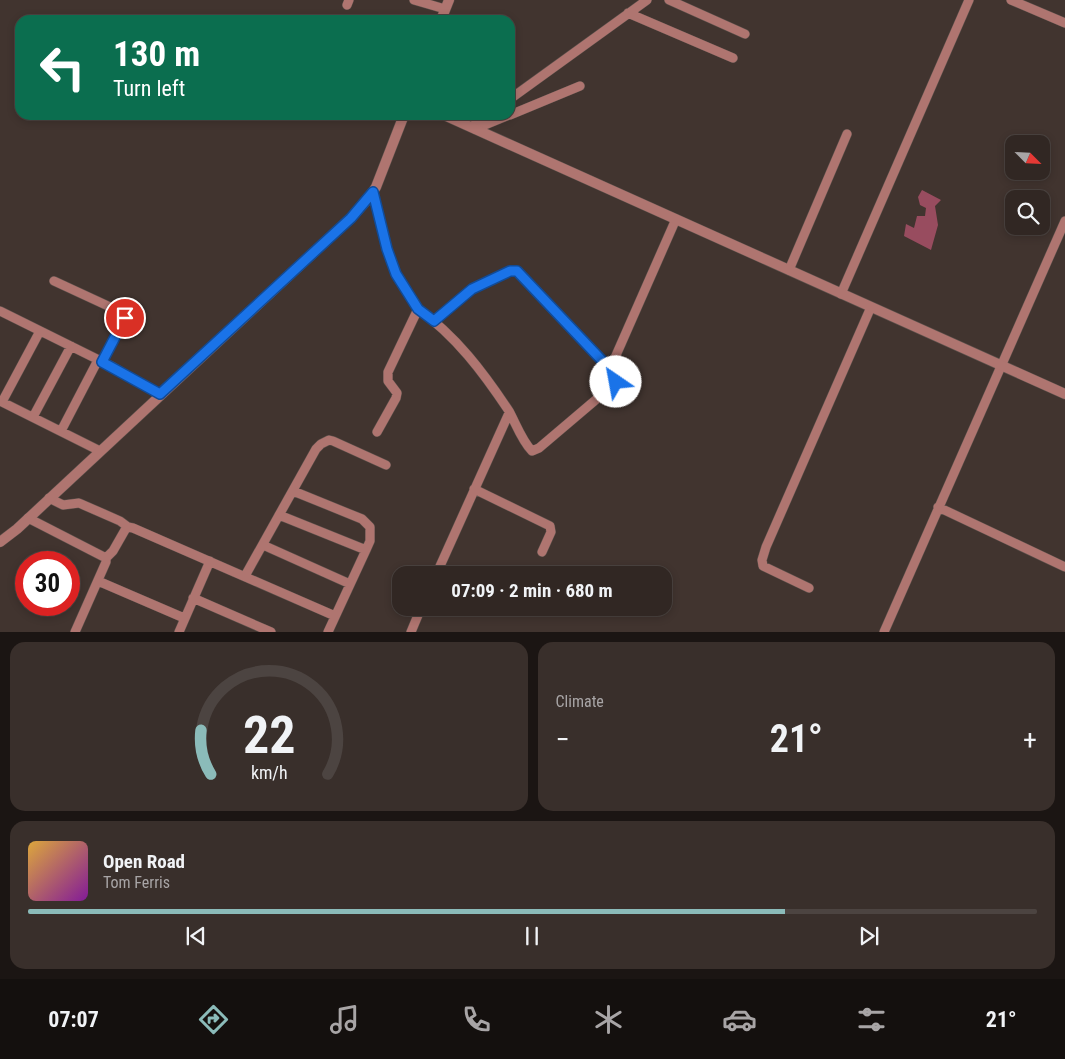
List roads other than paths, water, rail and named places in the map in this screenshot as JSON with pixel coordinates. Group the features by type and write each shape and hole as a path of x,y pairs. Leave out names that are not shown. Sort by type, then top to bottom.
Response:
{"street":[{"path":"414,0 447,5"},
{"path":"515,95 647,0"},
{"path":"669,0 746,34"},
{"path":"841,294 969,0"},
{"path":"1011,0 1065,24"},
{"path":"628,13 733,58"},
{"path":"515,113 580,86"},
{"path":"0,542 50,498 351,218 379,182 402,120"},
{"path":"455,120 1065,394"},
{"path":"473,128 482,120"},
{"path":"473,128 495,120"},
{"path":"788,270 847,134"},
{"path":"373,192 394,269 402,284 418,309 434,321 466,353 509,413 530,449 536,451 616,382 610,369 517,271 510,271 472,289 434,321"},
{"path":"610,369 676,219"},
{"path":"884,632 1065,221"},
{"path":"54,281 121,312 125,316 61,431"},
{"path":"809,588 763,566 762,560 871,307"},
{"path":"378,432 397,394 388,381 388,372 418,309"},
{"path":"0,311 100,361 160,394"},
{"path":"40,331 1,401 100,451"},
{"path":"33,417 71,346"},
{"path":"440,566 509,413"},
{"path":"245,576 316,449 321,444 329,440 386,465"},
{"path":"474,489 550,526 552,532 542,552"},
{"path":"293,491 367,522 371,533 366,550 328,632"},
{"path":"50,498 63,505 79,503 120,521 128,528 133,528 335,616"},
{"path":"938,507 1065,567"},
{"path":"279,515 366,550"},
{"path":"28,518 106,558"},
{"path":"75,632 106,562 106,558 113,551 128,528"},
{"path":"263,545 350,584"},
{"path":"179,632 210,561"},
{"path":"98,581 184,618"},
{"path":"193,598 271,632"},
{"path":"411,632 418,616"}]}
